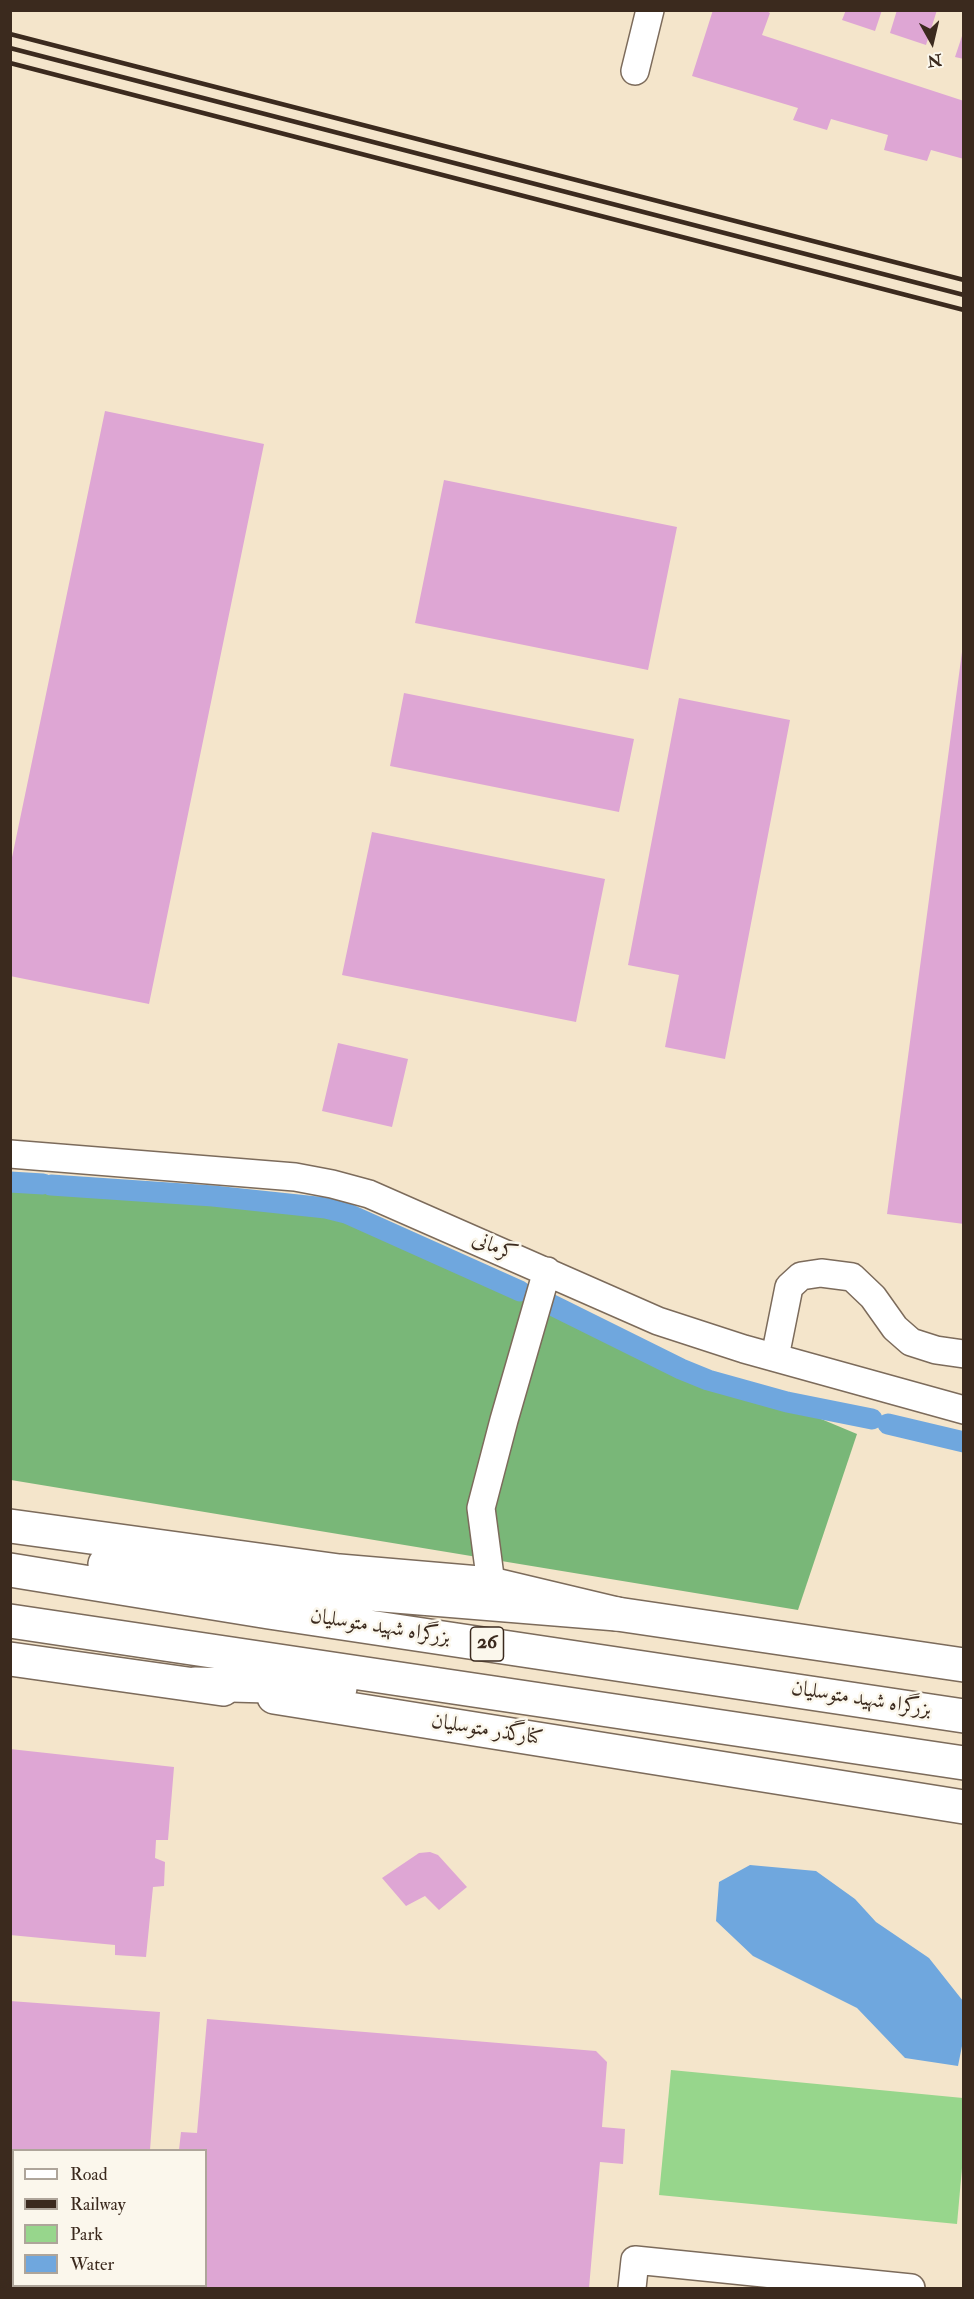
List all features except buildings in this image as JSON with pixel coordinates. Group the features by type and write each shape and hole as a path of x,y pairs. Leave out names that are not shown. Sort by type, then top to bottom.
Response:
{"main road":[{"path":"10,1526 339,1571 491,1584 617,1614"},
{"path":"10,1564 96,1563 371,1594 617,1614 963,1665"},
{"name":"بزرگراه شهید متوسلیان","path":"10,1570 281,1614 963,1716"},
{"name":"26","path":"10,1621 963,1763"},
{"name":"کنارگذر متوسلیان","path":"10,1659 195,1684 956,1809"},
{"path":"195,1684 479,1691"}],"street":[{"path":"635,71 650,10"},
{"name":"کرمانی","path":"10,1154 295,1177 332,1184 369,1194 658,1321 963,1410"},
{"path":"491,1584 482,1508 504,1420 547,1271"},
{"path":"775,1357 789,1287 801,1276 821,1273 852,1277 873,1297 895,1328 911,1342 936,1350 963,1354"},
{"path":"632,2289 635,2260 911,2289"}],"green space":[{"path":"10,1190 328,1213 857,1434 798,1610 11,1480"},
{"path":"671,2070 963,2098 963,2157 957,2224 659,2195"}],"water":[{"path":"750,1865 816,1871 855,1899 876,1922 929,1958 963,2001 963,2041 958,2066 905,2058 857,2008 753,1956 716,1921 719,1882"}],"waterway":[{"path":"10,1182 43,1184"},
{"path":"51,1185 213,1196 326,1208 346,1213 520,1291"},
{"path":"550,1304 708,1380 787,1402 872,1419"},
{"path":"888,1424 964,1442"}],"railway":[{"path":"10,34 964,280"},
{"path":"10,48 964,295"},
{"path":"10,63 964,310"}]}
